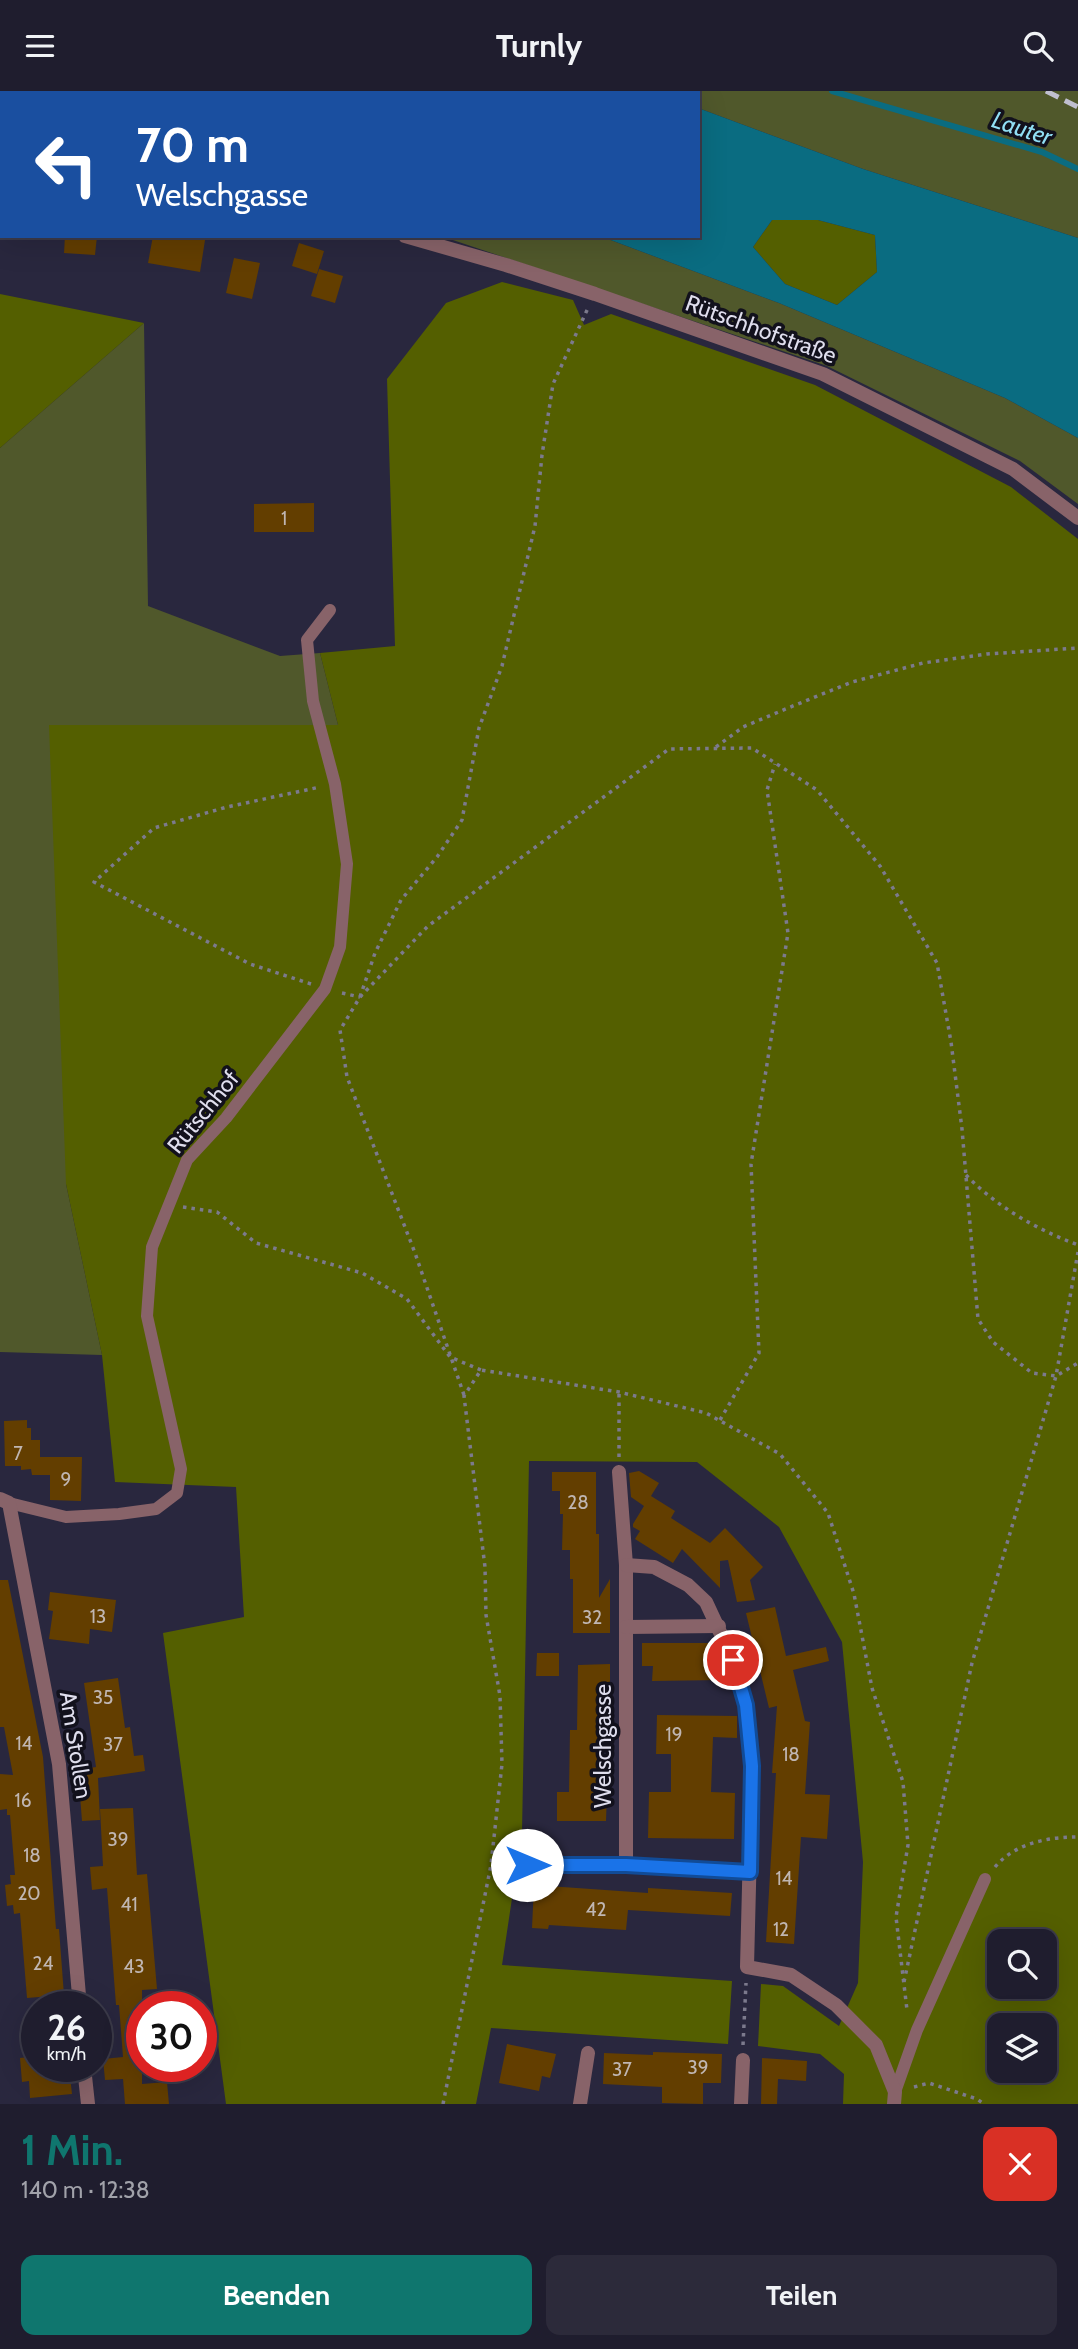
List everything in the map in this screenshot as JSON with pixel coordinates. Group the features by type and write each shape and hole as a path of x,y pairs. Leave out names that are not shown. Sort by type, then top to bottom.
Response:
{"street":[{"name":"Rütschhofstraße","path":"412,238 595,294 823,374 1013,470 1078,518"},
{"name":"Welschgasse","path":"619,1472 626,1565 626,1865"},
{"name":"Am Stollen","path":"4,1501 59,1764 78,1991"},
{"path":"626,1565 653,1567 688,1585 706,1602 733,1660 746,1705 752,1766 747,1967 791,1975 836,2005 876,2045 895,2098"},
{"path":"626,1627 719,1626"},
{"path":"527,1865 626,1865 750,1872"},
{"path":"580,2104 588,2053"},
{"path":"741,2104 743,2060"},
{"path":"86,2082 88,2104"}],"lane":[{"name":"Rütschhof","path":"4,1501 66,1517 156,1509 177,1493 181,1469 147,1315 152,1247 187,1160 226,1118 325,989 340,947 347,864 334,784 313,701 307,640 330,610"},
{"path":"895,2098 917,2030 985,1879"}],"path":[{"path":"443,2104 491,1865 502,1764 500,1696 486,1615 485,1567 464,1396 411,1240 346,1077 341,1030 360,997 374,953 401,900 437,857 462,820 479,728 502,666 535,526 553,384 595,294"},
{"path":"715,748 743,727 864,679 923,663 986,654 1078,648"},
{"path":"360,997 428,926 668,749 752,748 817,790 880,866 937,963 951,1042 978,1319 993,1342 1032,1373 1056,1375 1078,1363"},
{"path":"720,1420 760,1353 751,1164 788,933 767,790 775,763"},
{"path":"325,989 250,964 93,882 154,828 227,807 334,784"},
{"path":"966,1175 983,1192 1046,1233 1078,1245"},
{"path":"167,1205 217,1212 256,1243 362,1273 407,1299 450,1357 481,1370 619,1392 706,1413 780,1454 828,1513 855,1594 872,1688 903,1782 908,1845 895,1917 907,2011 917,2030"},
{"path":"903,1987 972,1663 1056,1375 1078,1252"},
{"path":"464,1396 481,1370"},
{"path":"619,1392 619,1472"},
{"path":"985,1879 1004,1856 1023,1846 1055,1837 1078,1837"},
{"path":"743,2060 747,1967"},
{"path":"895,2098 929,2083 977,2099 984,2104"}],"green space":[{"path":"700,91 1078,91 1078,238 863,169 700,109"},
{"path":"772,220 818,220 875,235 877,272 837,305 785,284 753,247"},
{"path":"447,238 605,238 779,303 1005,398 1078,438 1078,504 1020,461 827,366"},
{"path":"502,282 573,300 584,325 611,314 815,385 1011,487 1078,539 1078,2104 843,2104 844,2074 820,2054 758,2046 761,1984 783,1986 839,2026 858,1983 863,1862 842,1642 779,1527 697,1462 529,1461 522,1832 502,1965 732,1981 728,2044 491,2028 476,2104 226,2104 217,2037 217,1991 211,1991 163,1633 244,1617 236,1487 115,1482 102,1355 66,1184 49,725 338,725 320,653 395,646 387,379 446,303"},
{"path":"0,294 144,323 0,448"},
{"path":"144,323 148,606 280,656 320,653 338,725 66,1184 102,1355 0,1352 0,448"}],"water":[{"path":"700,109 863,169 1078,238 1078,438 1005,398 779,303 605,238 700,238","holes":["772,220 818,220 875,235 877,272 837,305 785,284 753,247"]}],"building":[{"path":"65,238 97,238 95,255 64,253"},
{"path":"153,238 205,240 200,272 148,263"},
{"path":"299,243 324,251 317,274 292,266"},
{"path":"234,258 260,263 252,299 226,293"},
{"path":"319,269 343,276 335,303 311,296"},
{"path":"314,503 314,532 254,532 254,504"},
{"path":"27,1420 27,1428 31,1428 31,1440 40,1440 40,1457 82,1457 81,1501 50,1500 50,1475 32,1475 31,1469 21,1470 21,1466 5,1466 4,1421"},
{"path":"639,1471 659,1483 651,1496 675,1511 671,1518 710,1543 725,1528 763,1567 750,1580 755,1600 737,1602 728,1560 720,1561 720,1588 682,1549 673,1563 635,1539 640,1531 633,1527 633,1524 644,1506 631,1497 629,1473"},
{"path":"552,1472 596,1472 599,1598 610,1579 610,1633 573,1633 570,1550 562,1550 563,1514 560,1514 560,1491 552,1491"},
{"path":"0,1580 8,1580 43,1757 56,1929 59,1929 64,1991 26,1991 20,1913 14,1914 13,1905 7,1906 5,1885 11,1884 10,1875 15,1875 10,1815 7,1815 7,1809 0,1810 0,1774 13,1775 4,1727 0,1727"},
{"path":"50,1592 116,1600 112,1632 90,1629 89,1644 49,1639 53,1611 48,1610"},
{"path":"775,1607 786,1656 826,1647 829,1661 793,1670 805,1721 810,1722 805,1794 830,1795 827,1839 801,1837 794,1944 766,1942 776,1773 772,1773 777,1706 769,1708 746,1613"},
{"path":"642,1643 711,1643 711,1659 721,1659 721,1680 652,1681 653,1666 642,1666"},
{"path":"537,1653 559,1653 559,1676 536,1676"},
{"path":"610,1664 610,1700 598,1700 597,1792 607,1792 606,1821 557,1821 557,1792 569,1792 570,1730 577,1730 578,1665"},
{"path":"118,1678 125,1728 130,1727 134,1756 143,1755 145,1771 98,1778 100,1820 82,1821 78,1770 96,1767 84,1683"},
{"path":"657,1715 737,1716 737,1738 713,1737 711,1792 735,1793 734,1839 648,1838 649,1792 671,1792 671,1754 656,1754"},
{"path":"133,1808 137,1875 147,1874 157,1989 126,1991 126,2082 167,2082 169,2104 125,2104 123,2079 112,2080 112,2058 123,2057 107,1888 92,1890 90,1867 103,1866 100,1809"},
{"path":"534,1885 648,1893 648,1888 732,1893 730,1916 628,1910 626,1930 549,1925 548,1929 532,1928"},
{"path":"507,2044 556,2054 550,2078 542,2076 539,2091 499,2083"},
{"path":"653,2052 722,2054 721,2083 703,2083 703,2104 662,2103 662,2087 603,2084 604,2053 653,2055"},
{"path":"762,2058 807,2061 806,2081 778,2079 777,2104 761,2104"},
{"path":"29,2082 71,2082 72,2094 30,2098"}],"waterway":[{"name":"Lauter","path":"832,91 1042,152 1078,169"}],"railway":[{"path":"1046,91 1078,107"}],"route":[{"path":"527,1865 626,1865 750,1872 752,1766 746,1705 733,1660"}]}
